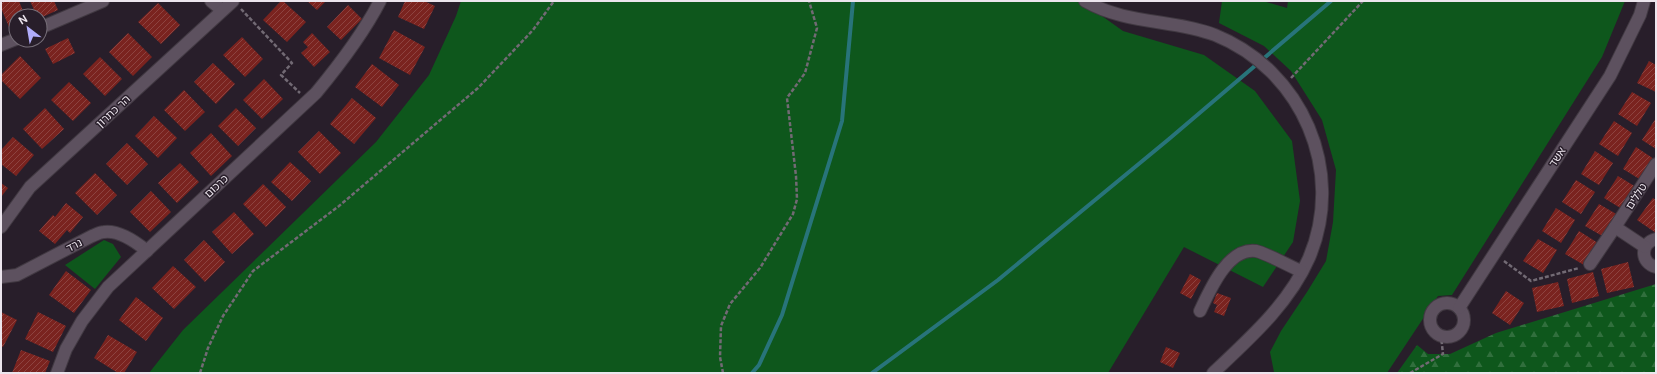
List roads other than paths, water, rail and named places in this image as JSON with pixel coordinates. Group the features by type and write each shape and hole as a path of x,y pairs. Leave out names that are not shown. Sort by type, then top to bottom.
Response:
{"street":[{"path":"48,25 103,1"},
{"path":"212,1 222,10"},
{"name":"כרכום","path":"57,373 66,349 82,321 108,287 308,101 338,66 371,20 380,1"},
{"path":"1085,1 1098,9 1135,19 1215,35 1242,49 1269,70 1291,93 1305,118 1317,148 1323,185 1321,220 1309,258 1293,287 1269,319 1213,373"},
{"name":"אשד","path":"1459,308 1610,76 1640,15 1644,1"},
{"name":"הר כתרון","path":"1,227 30,187 222,10 236,4"},
{"name":"טללים","path":"1590,264 1656,164"},
{"path":"1615,227 1645,247"},
{"name":"נרד","path":"1,278 17,275 92,236 104,232 118,234 130,239 146,251"},
{"path":"1656,239 1648,243 1643,251 1645,260 1652,266 1656,267"},
{"path":"1200,311 1215,280 1234,258 1245,251 1257,251 1301,271"},
{"path":"1444,304 1454,305 1459,308 1464,318 1462,329 1453,336 1441,336 1433,328 1431,323 1432,313 1439,305 1444,304"}],"waterway":[{"path":"752,373 759,365 782,315 842,121 853,1"},
{"path":"872,373 998,280 1169,139 1331,1"}]}
